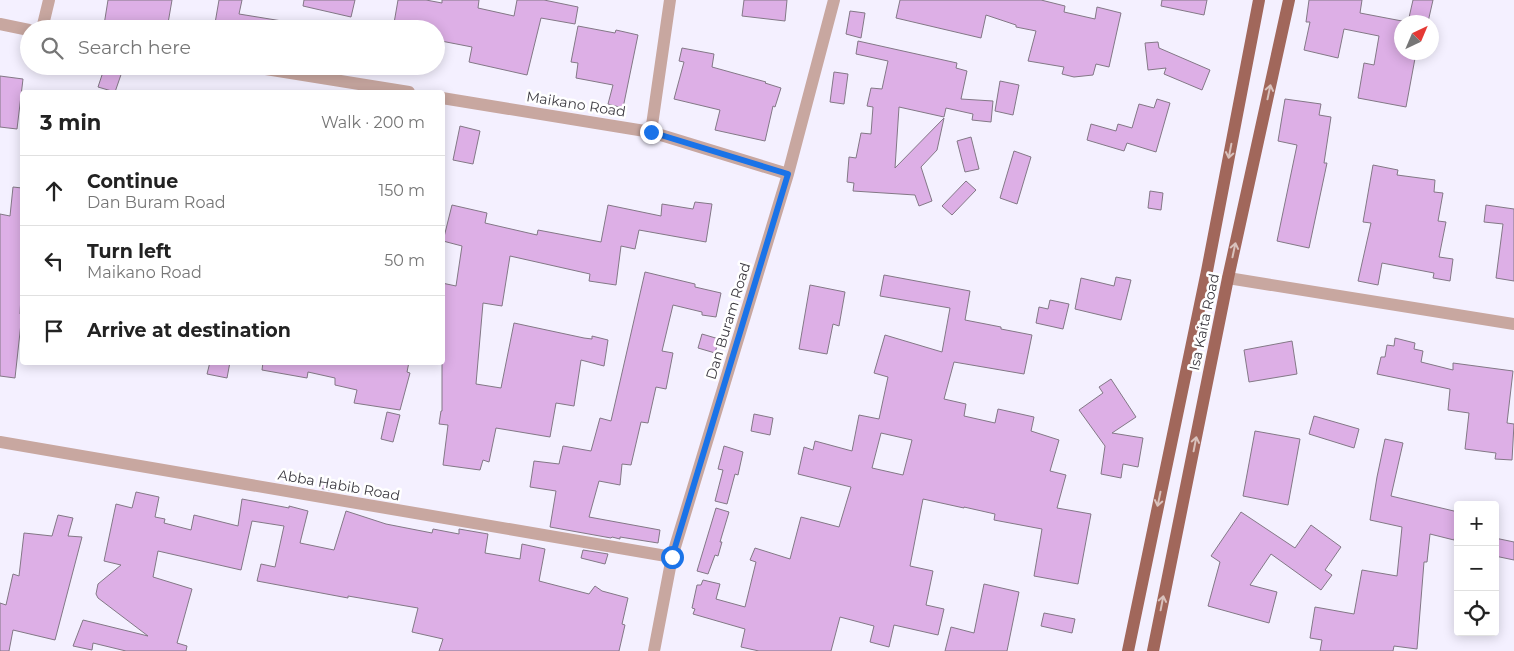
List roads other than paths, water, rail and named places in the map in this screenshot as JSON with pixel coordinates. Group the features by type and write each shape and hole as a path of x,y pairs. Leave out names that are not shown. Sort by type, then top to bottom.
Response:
{"main road":[{"name":"Isa Kaita Road","path":"1128,651 1207,271 1259,0"},
{"name":"Isa Kaita Road","path":"1153,651 1228,278 1289,0"}],"street":[{"path":"44,20 49,0"},
{"path":"651,132 670,0"},
{"name":"Dan Buram Road","path":"654,651 672,557 788,174 834,0"},
{"path":"0,24 20,28"},
{"path":"303,75 397,90"},
{"name":"Maikano Road","path":"445,98 651,132 788,174"},
{"path":"1228,278 1514,324"},
{"name":"Abba Habib Road","path":"0,442 672,557"}]}
